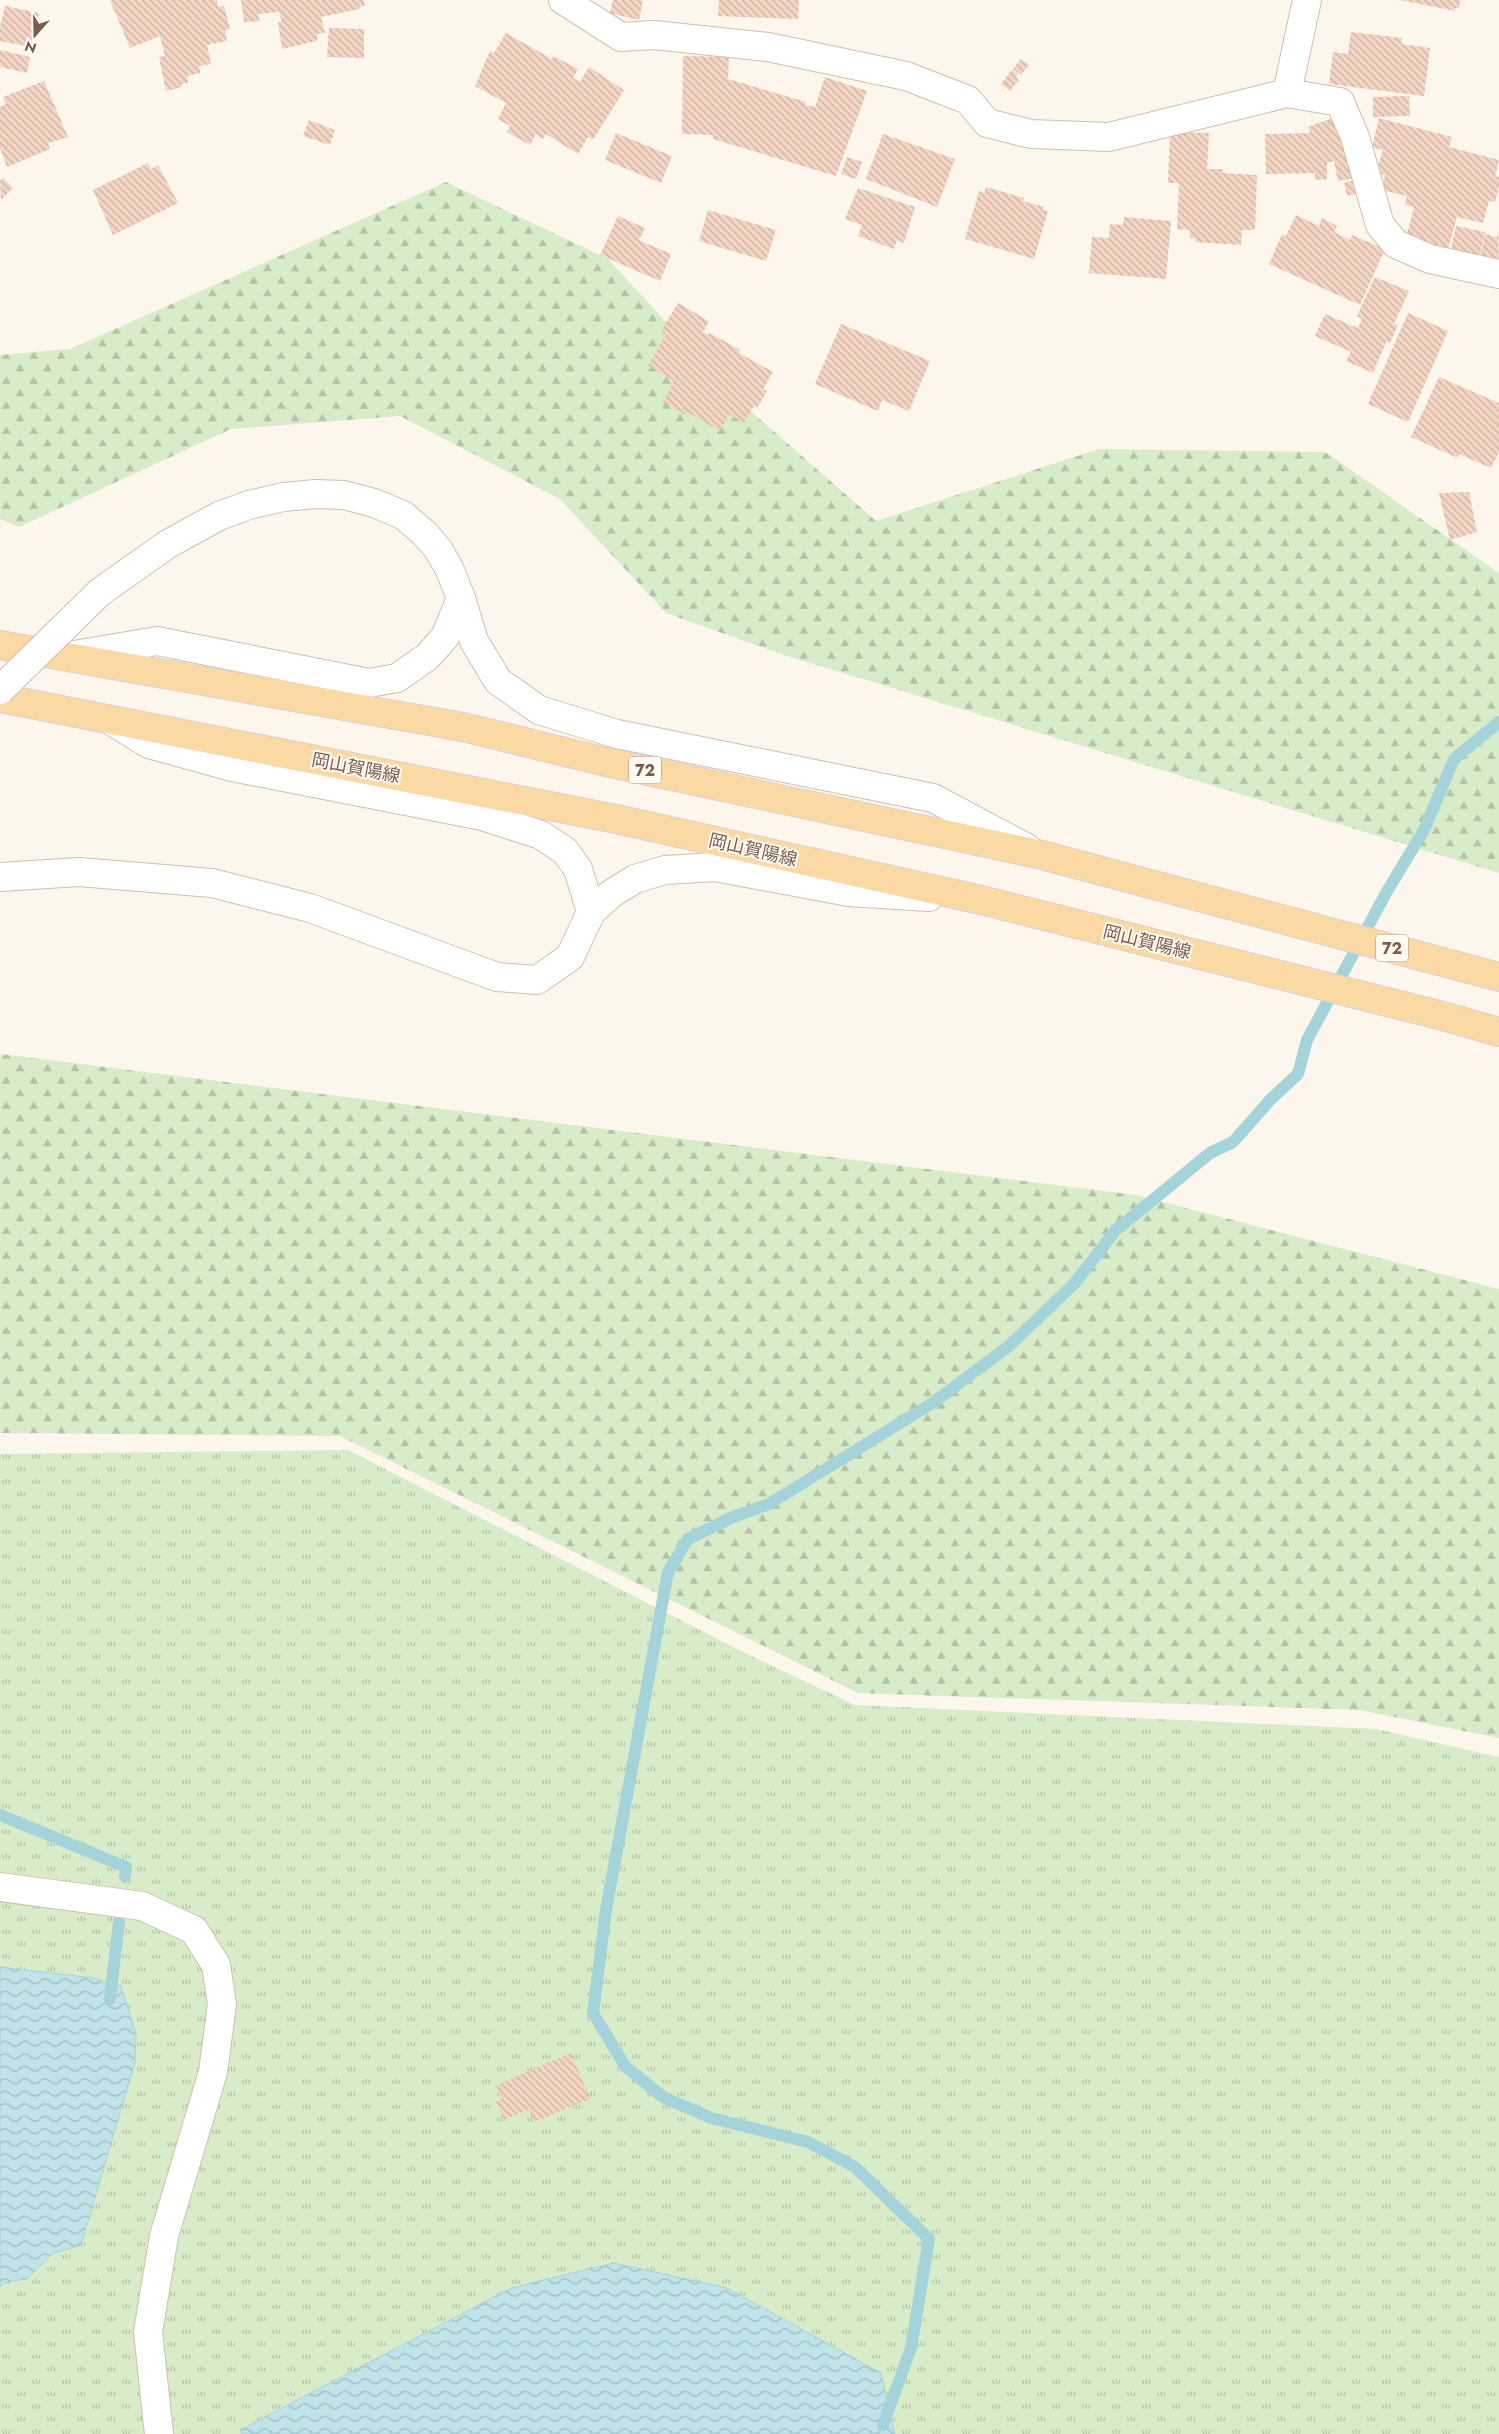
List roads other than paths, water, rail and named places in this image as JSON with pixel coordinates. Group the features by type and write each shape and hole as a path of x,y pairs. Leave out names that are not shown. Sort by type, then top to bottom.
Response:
{"main road":[{"name":"72","path":"0,645 463,727 606,762 1038,854 1499,977"},
{"name":"岡山賀陽線","path":"0,698 616,819 981,900 1271,972 1499,1032"}],"street":[{"path":"1286,93 1308,0"},
{"path":"575,3 621,37 654,35 768,47 906,76 968,100 987,123 1031,134 1109,137 1286,93 1340,102 1355,137 1380,225 1396,244 1430,259 1499,274"},
{"path":"0,690 100,592 168,544 219,516 249,505 282,497 316,494 344,495 374,503 403,515 425,534 438,549 449,568 461,598 474,641 498,681 539,710 617,734 933,798 1038,854"},
{"path":"66,656 157,641 368,683 397,678 428,657 446,637 461,598"},
{"path":"109,720 149,744 232,767 482,816 540,835 564,851 578,869 591,912"},
{"path":"0,877 79,872 212,882 310,908 497,977 537,980 570,957 591,912 635,878 665,870 715,867 849,892 981,900"},
{"path":"0,1887 142,1906 194,1930 216,1965 222,2004 213,2072 164,2236 148,2332 159,2434"}],"water":[{"path":"0,1967 93,1978 121,1986 136,2034 135,2062 81,2245 52,2254 27,2279 6,2282 0,2287"},
{"path":"614,2263 727,2288 881,2373 895,2434 242,2434 240,2430 511,2288"}],"waterway":[{"path":"883,2425 911,2348 929,2239 855,2167 808,2142 711,2118 663,2097 625,2066 593,2013 606,1910 668,1572 688,1539 733,1517 769,1504 934,1402 1009,1346 1074,1284 1115,1231 1210,1153 1233,1142 1271,1099 1298,1074 1307,1040 1386,893 1424,830 1454,759 1499,722"},
{"path":"0,1815 126,1867 125,1876"},
{"path":"110,1999 119,1922"}]}
